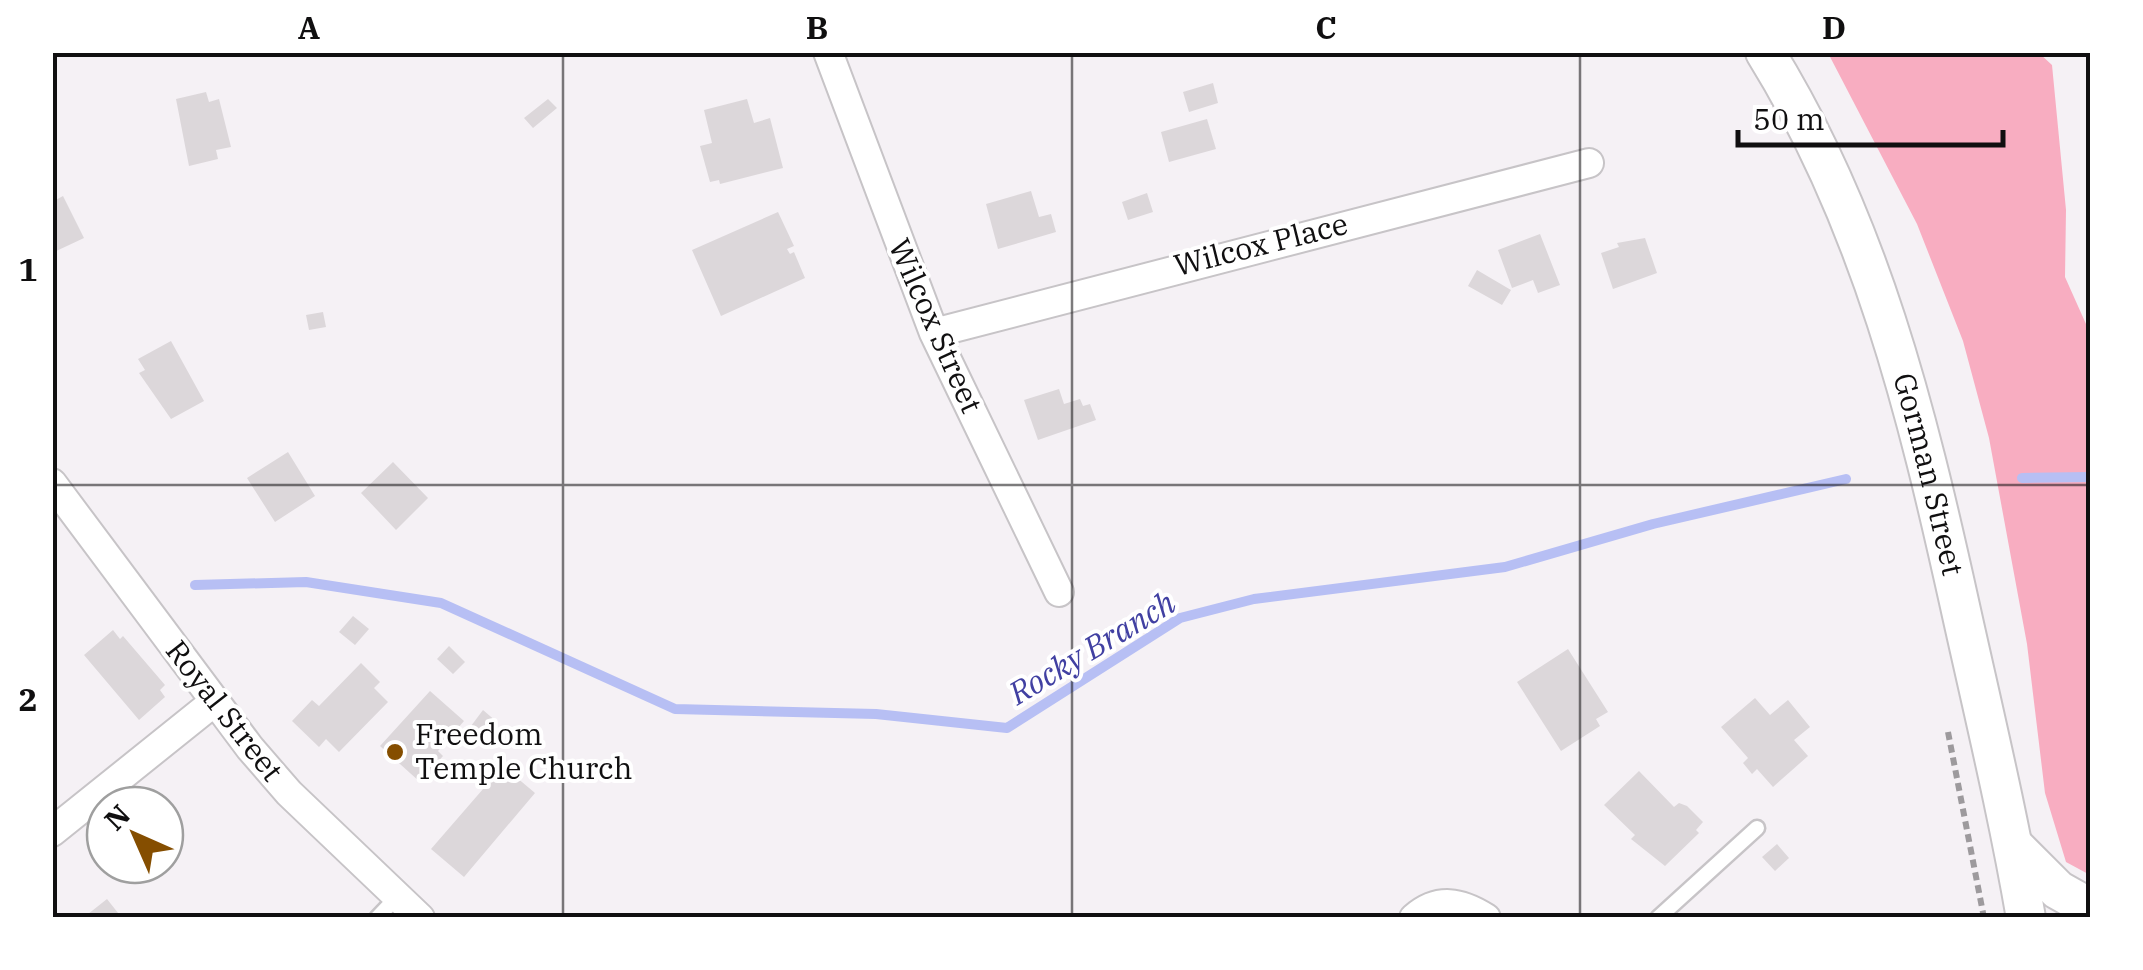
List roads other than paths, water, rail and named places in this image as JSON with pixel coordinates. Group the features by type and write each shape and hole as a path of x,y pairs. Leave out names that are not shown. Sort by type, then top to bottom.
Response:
{"main road":[{"name":"Gorman Street","path":"1766,52 1855,224 1895,338 1924,448 2014,846 2026,918"},
{"path":"2014,846 2058,890 2090,908"}],"street":[{"name":"Wilcox Street","path":"828,52 934,333 1059,592"},
{"name":"Wilcox Place","path":"934,333 1589,163"},
{"name":"Royal Street","path":"52,483 214,702 289,793 420,918"},
{"path":"52,832 214,702"},
{"path":"1414,918 1446,902 1465,905 1486,918"}],"lane":[{"path":"1658,918 1757,828"},
{"path":"377,918 398,896"}],"waterway":[{"name":"Rocky Branch","path":"2022,478 2090,477"},
{"name":"Rocky Branch","path":"195,585 306,582 441,603 675,709 876,714 1007,728 1180,618 1254,599 1505,567 1653,524 1846,479"}],"place":[{"name":"Freedom Temple Church","path":"395,752"}]}
